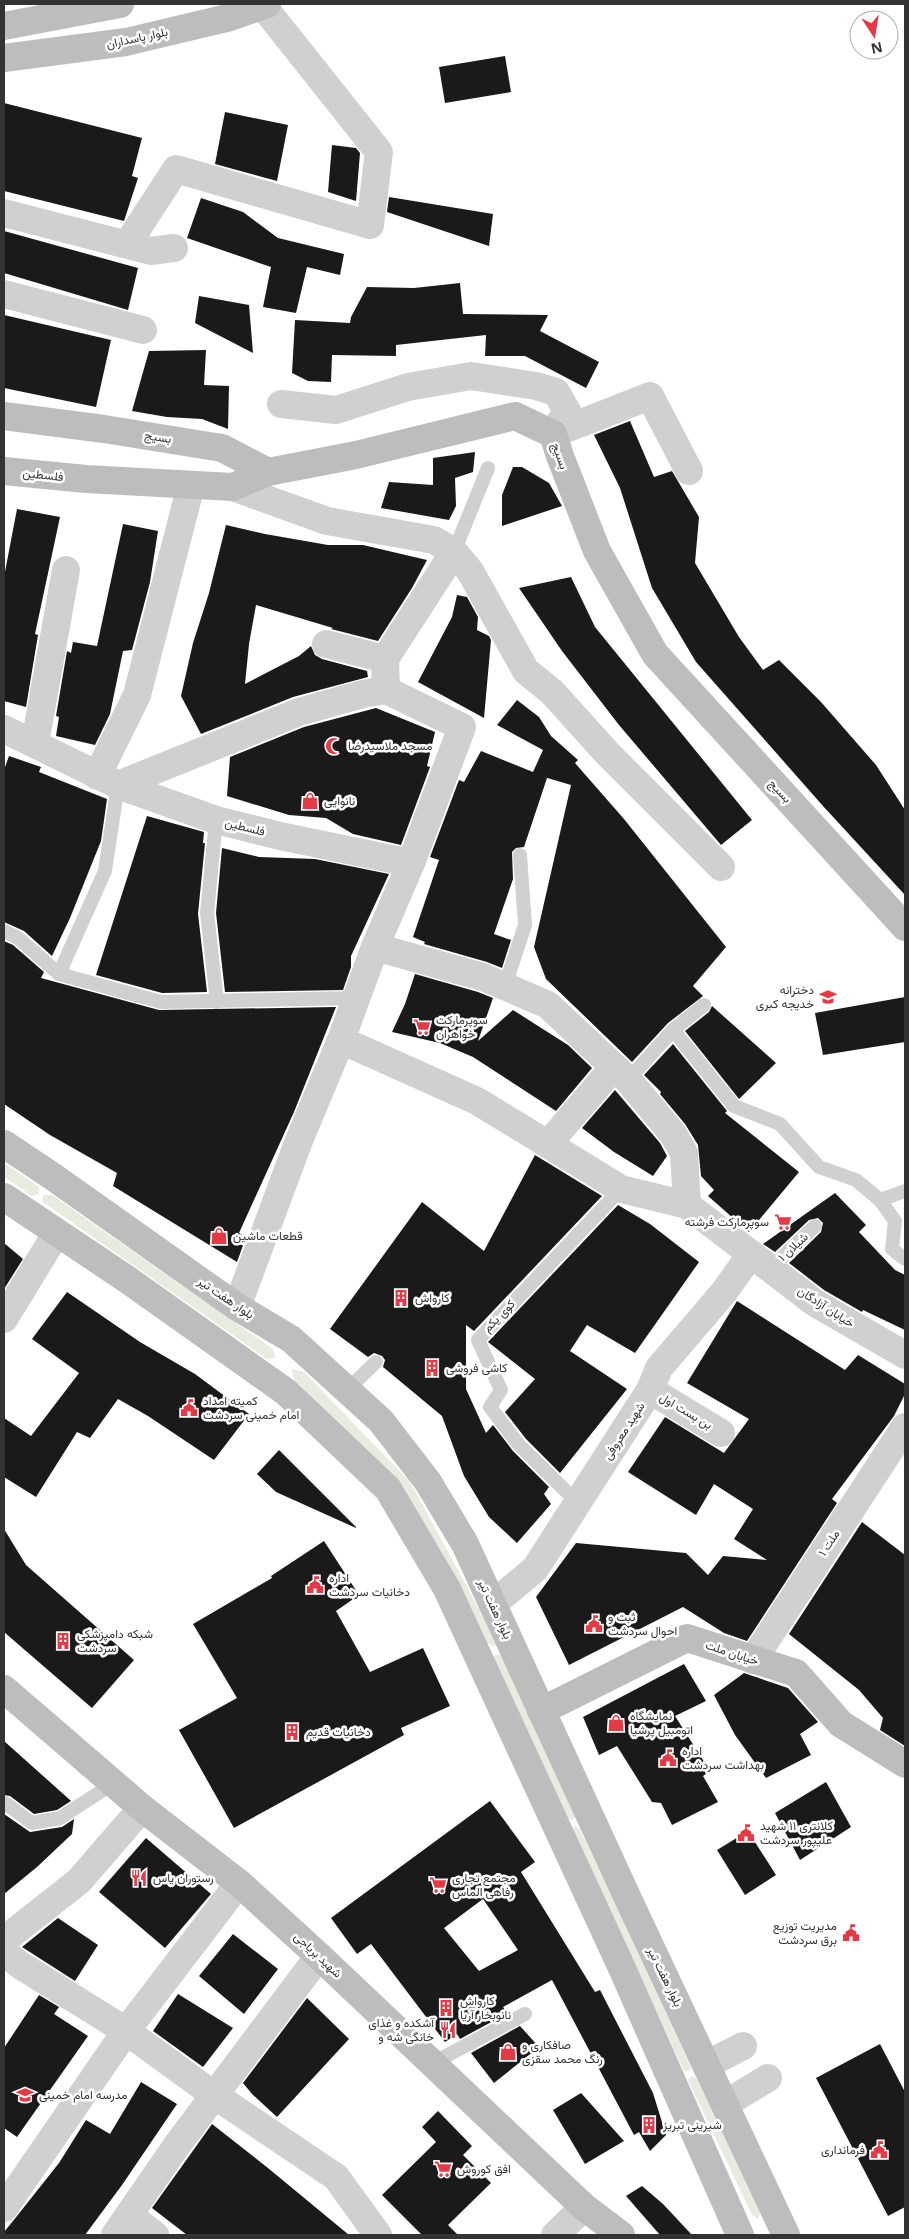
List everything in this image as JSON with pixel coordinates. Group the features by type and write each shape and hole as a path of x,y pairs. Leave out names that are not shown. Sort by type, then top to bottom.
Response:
{"main road":[{"path":"4,26 120,4"},
{"name":"بلوار پاسداران","path":"4,58 126,42 227,18 258,6"},
{"name":"بسیج","path":"4,416 114,430 222,448 268,472 366,453 515,416 553,434 597,552 655,654 905,928"},
{"name":"فلسطین","path":"4,471 86,479 233,487"},
{"path":"233,487 268,472"},
{"name":"بلوار هفت تیر","path":"4,1144 237,1307 291,1339 381,1421 428,1482 465,1544 786,2235"},
{"path":"4,1197 56,1234 128,1280 286,1392 388,1489 447,1589 621,1966 740,2235"},
{"name":"خیابان ملت","path":"541,1711 686,1638 796,1673 841,1724 905,1764"},
{"name":"شهید بریاجی","path":"4,1689 142,1808 239,1883 584,2206 621,2235"}],"street":[{"path":"128,244 176,169 370,225 379,152 258,6"},
{"path":"4,212 151,251 174,248"},
{"path":"4,294 144,330"},
{"path":"280,404 336,410 408,387 471,376 536,386 556,392 567,411 553,434"},
{"path":"553,434 650,396 689,471"},
{"path":"108,780 137,695 191,485"},
{"path":"233,487 327,521 434,540 454,552 470,571 526,671 552,692 608,754 721,867"},
{"path":"386,690 385,659 454,552"},
{"path":"35,743 66,570"},
{"path":"326,644 385,659"},
{"path":"108,780 299,712 363,694 386,690 462,727 411,863 375,947 341,1040 298,1143 237,1307"},
{"name":"فلسطین","path":"4,729 108,780 216,820 280,836 411,863"},
{"path":"341,1040 476,1101 621,1189 687,1204 684,1153 672,1134 621,1074 548,1005 484,977 375,947"},
{"path":"548,1144 621,1074"},
{"name":"خیابان آزادگان","path":"687,1204 815,1303 905,1355"},
{"path":"4,1319 56,1234"},
{"name":"شهید معروفی","path":"493,1604 535,1569 650,1390 659,1368 724,1292 761,1261"},
{"name":"بن بست اول","path":"650,1390 721,1432"},
{"name":"ملت ۱","path":"753,1660 905,1427"},
{"path":"4,1940 79,1881 142,1808"},
{"path":"4,2208 126,2031 239,1883"},
{"path":"4,1952 126,2031 214,2095 336,2177 378,2235"},
{"path":"156,2235 122,2225 177,2145 319,1956"},
{"path":"706,2064 743,2046"},
{"path":"725,2104 768,2078"},
{"path":"555,2235 584,2206"}],"lane":[{"path":"454,552 488,468"},
{"path":"59,974 104,871 108,780"},
{"path":"216,820 207,913 217,1002"},
{"path":"505,986 525,925 520,855"},
{"path":"4,931 18,938 59,974 161,1002 357,998"},
{"path":"621,1074 704,1005"},
{"path":"673,1030 734,1106 780,1124 820,1167 856,1180 880,1200 895,1221 892,1249 905,1258"},
{"name":"کوی یکم","path":"577,1502 519,1444 490,1408 501,1390 478,1340 621,1189"},
{"path":"880,1200 905,1191"},
{"name":"شیلان ۱","path":"761,1261 815,1226"},
{"path":"347,1390 376,1362"},
{"path":"4,1804 32,1823 60,1818 114,1783"},
{"path":"433,2063 525,2014"}],"shaded area":[{"path":"4,1163 39,1187 39,1194 32,1196 4,1177"},
{"path":"43,1195 52,1195 273,1349 276,1358 267,1359 43,1202"},
{"path":"292,1369 304,1372 410,1482 496,1640 495,1647 487,1643 402,1490 294,1379"},
{"path":"494,1655 503,1655 576,1815 573,1820 566,1818 493,1662"},
{"path":"575,1825 580,1830 691,2067 690,2071 684,2071 573,1833"},
{"path":"692,2076 697,2079 761,2211 758,2219 752,2215 688,2080"}],"building":[{"path":"505,56 511,92 445,103 439,67"},
{"path":"4,103 142,138 132,176 138,178 124,221 4,191"},
{"path":"225,112 288,125 277,181 215,164"},
{"path":"332,145 356,148 360,153 356,201 328,192"},
{"path":"389,197 493,214 489,246 387,212"},
{"path":"201,198 243,212 278,238 344,254 340,275 307,267 296,313 263,307 271,267 187,238"},
{"path":"4,231 138,268 128,310 4,273"},
{"path":"460,283 463,314 548,315 540,331 599,362 586,388 525,356 485,356 486,335 396,345 396,356 332,355 331,382 308,381 292,373 295,320 350,323 351,317 367,287 414,288"},
{"path":"199,296 249,305 253,353 195,323"},
{"path":"4,315 111,340 96,407 4,388"},
{"path":"206,350 204,385 229,386 228,429 202,419 167,417 132,411 149,351"},
{"path":"630,421 654,477 672,471 699,517 695,563 739,637 763,670 779,660 821,702 876,765 905,810 905,895 823,806 696,662 652,588 620,488 594,435"},
{"path":"475,452 473,472 455,478 456,506 449,520 381,508 389,482 433,485 433,458"},
{"path":"513,467 522,467 549,483 562,506 502,526 502,495"},
{"path":"17,509 60,517 35,634 38,635 26,707 4,701 4,577"},
{"path":"123,524 158,531 150,582 132,650 123,651 110,714 95,745 56,736 59,717 56,716 67,651 71,653 73,642 97,646"},
{"path":"226,525 328,545 363,545 427,560 412,588 378,641 331,629 333,628 256,605 249,644 245,684 299,656 311,646 315,655 322,659 367,671 368,677 293,697 201,734 181,696 193,643 209,593"},
{"path":"571,577 595,627 752,820 721,845 619,725 562,651 519,588"},
{"path":"457,595 467,597 478,617 477,630 489,636 491,640 484,718 418,682 452,617"},
{"path":"517,700 539,717 551,736 578,760 575,763 624,819 726,947 693,986 703,996 668,1023 632,1062 546,979 534,947 571,785 544,777 547,778 524,847 516,848 512,852 513,879 494,934 511,940 502,968 424,944 425,942 413,937 439,860 430,857 459,780 464,782 481,751 533,772 543,750 497,725"},
{"path":"376,708 435,732 427,766 430,767 401,845 353,834 326,818 289,815 227,796 230,757 304,727"},
{"path":"9,756 41,767 39,772 107,799 101,841 70,918 52,956 24,931 4,922 4,770"},
{"path":"147,816 204,832 203,843 205,843 198,914 207,992 162,993 96,975"},
{"path":"222,848 259,857 315,859 389,874 351,956 351,967 343,990 225,992 216,913"},
{"path":"4,941 13,945 44,972 41,978 159,1010 336,1007 294,1112 239,1233 246,1237 237,1262 113,1186 117,1173 50,1135 4,1104"},
{"path":"415,974 493,998 478,1041 513,1010 568,1045 592,1068 556,1111 473,1057 440,1043 392,1032 405,1004"},
{"name":"دخترانه خدیجه کبری","path":"905,997 905,1042 823,1055 815,1013"},
{"path":"712,1006 776,1063 739,1099 685,1031 709,1012"},
{"path":"673,1044 727,1111 725,1113 799,1172 749,1232 708,1196 714,1190 701,1176 698,1145 685,1124 660,1094 661,1092 644,1075"},
{"path":"615,1090 660,1143 667,1156 653,1176 614,1152 582,1128"},
{"path":"535,1155 602,1196 474,1331 466,1325 466,1389 486,1433 493,1425 513,1451 549,1487 544,1494 551,1504 517,1543 489,1517 464,1476 442,1416 383,1367 385,1360 382,1356 374,1353 368,1357 330,1329 422,1202 484,1251"},
{"path":"835,1193 866,1225 859,1232 895,1270 905,1275 905,1330 863,1310 862,1312 824,1290 789,1263 821,1232 823,1223 818,1218 809,1220 775,1252 763,1244"},
{"path":"618,1205 650,1224 699,1262 635,1353 587,1325 570,1351 627,1389 560,1473 526,1439 505,1412 535,1379 488,1342"},
{"path":"4,1243 23,1259 4,1289"},
{"path":"67,1292 140,1342 195,1374 249,1414 214,1460 148,1416 118,1399 90,1438 77,1432 36,1497 4,1477 4,1418 31,1436 79,1373 32,1339"},
{"path":"737,1301 845,1370 858,1355 905,1384 905,1394 894,1416 832,1499 837,1503 747,1641 724,1633 683,1607 569,1665 536,1597 576,1543 686,1553 708,1575 723,1556 767,1560 734,1539 753,1509 714,1484 696,1515 628,1472 665,1417 724,1453 749,1419 687,1383"},
{"path":"279,1450 356,1528 276,1492 257,1474"},
{"path":"862,1522 905,1555 905,1746 880,1730 883,1718 859,1690 789,1634"},
{"name":"شبکه دامپزشکی سردشت","path":"4,1529 26,1565 134,1660 92,1708 4,1632"},
{"path":"324,1541 359,1595 336,1611 370,1672 423,1648 450,1706 401,1728 404,1735 234,1828 179,1730 237,1698 193,1624 272,1578 271,1576"},
{"path":"684,1664 706,1701 675,1716 710,1771 703,1776 718,1802 672,1825 661,1803 652,1802 617,1746 599,1755 583,1717"},
{"path":"744,1673 788,1688 818,1722 800,1734 811,1755 766,1778 735,1735 714,1695"},
{"path":"4,1741 71,1801 57,1810 34,1814 10,1796 4,1795"},
{"path":"826,1782 851,1827 800,1860 775,1813"},
{"path":"490,1801 535,1862 521,1872 595,1992 600,1990 653,2093 666,2135 650,2151 639,2132 634,2135 552,1980 503,2007 508,2013 460,2039 457,2034 445,2042 371,1944 357,1954 331,1918","holes":["483,1899 518,1950 479,1971 444,1928"]},
{"path":"4,1814 30,1832 62,1827 74,1819 72,1834 37,1867 4,1894"},
{"path":"748,1831 776,1875 745,1895 717,1850"},
{"path":"146,1838 211,1894 165,1948 99,1892"},
{"path":"58,1918 98,1945 75,1981 22,1947"},
{"path":"233,1934 278,1969 244,2014 199,1976"},
{"path":"178,1994 233,2028 203,2067 153,2031"},
{"name":"مدرسه امام خمینی","path":"39,1995 59,2007 54,2014 88,2036 17,2137 4,2128 4,2048"},
{"path":"307,1998 349,2039 277,2117 243,2083"},
{"name":"صافکاری و رنگ محمد سقزی","path":"520,2026 539,2047 494,2083 471,2053"},
{"name":"فرمانداری","path":"880,2044 905,2092 905,2207 888,2216 816,2078"},
{"path":"141,2082 177,2104 122,2185 85,2235 4,2235 4,2232 59,2163 86,2120 110,2134"},
{"path":"581,2093 624,2141 585,2164 553,2110"},
{"name":"افق کوروش","path":"438,2111 472,2146 463,2155 491,2183 448,2225 458,2235 422,2235 382,2195 436,2142 422,2127"},
{"path":"212,2124 349,2235 187,2235 152,2208"},
{"path":"642,2186 663,2204 692,2235 660,2235 626,2196"}],"place":[{"name":"مسجد ملاسیدرضا","path":"334,746"},
{"name":"نانوایی","path":"310,801"},
{"name":"دخترانه خدیجه کبری","path":"828,997"},
{"name":"سوپرمارکت خواهران","path":"422,1027"},
{"name":"سوپرمارکت فرشته","path":"783,1222"},
{"name":"قطعات ماشین","path":"219,1236"},
{"name":"کارواش","path":"401,1298"},
{"name":"کاشی فروشی","path":"432,1368"},
{"name":"کمیته امداد امام خمینی سردشت","path":"189,1408"},
{"name":"اداره دخانیات سردشت","path":"315,1585"},
{"name":"ثبت و احوال سردشت","path":"594,1624"},
{"name":"شبکه دامپزشکی سردشت","path":"63,1641"},
{"name":"نمایشگاه اتومبیل پرشیا","path":"616,1723"},
{"name":"دخانیات قدیم","path":"292,1732"},
{"name":"اداره بهداشت سردشت","path":"668,1758"},
{"name":"کلانتری ۱۱ شهید علیپور سردشت","path":"746,1833"},
{"name":"رستوران یاس","path":"139,1878"},
{"name":"مجتمع تجاری رفاهی الماس","path":"438,1885"},
{"name":"مدیریت توزیع برق سردشت","path":"851,1933"},
{"name":"کارواش نانوبخار آریا","path":"446,2008"},
{"name":"آشکده و غذای خانگی شه و","path":"448,2030"},
{"name":"صافکاری و رنگ محمد سقزی","path":"508,2052"},
{"name":"مدرسه امام خمینی","path":"25,2095"},
{"name":"شیرینی تبریز","path":"649,2125"},
{"name":"فرمانداری","path":"879,2150"},
{"name":"افق کوروش","path":"443,2169"}]}
